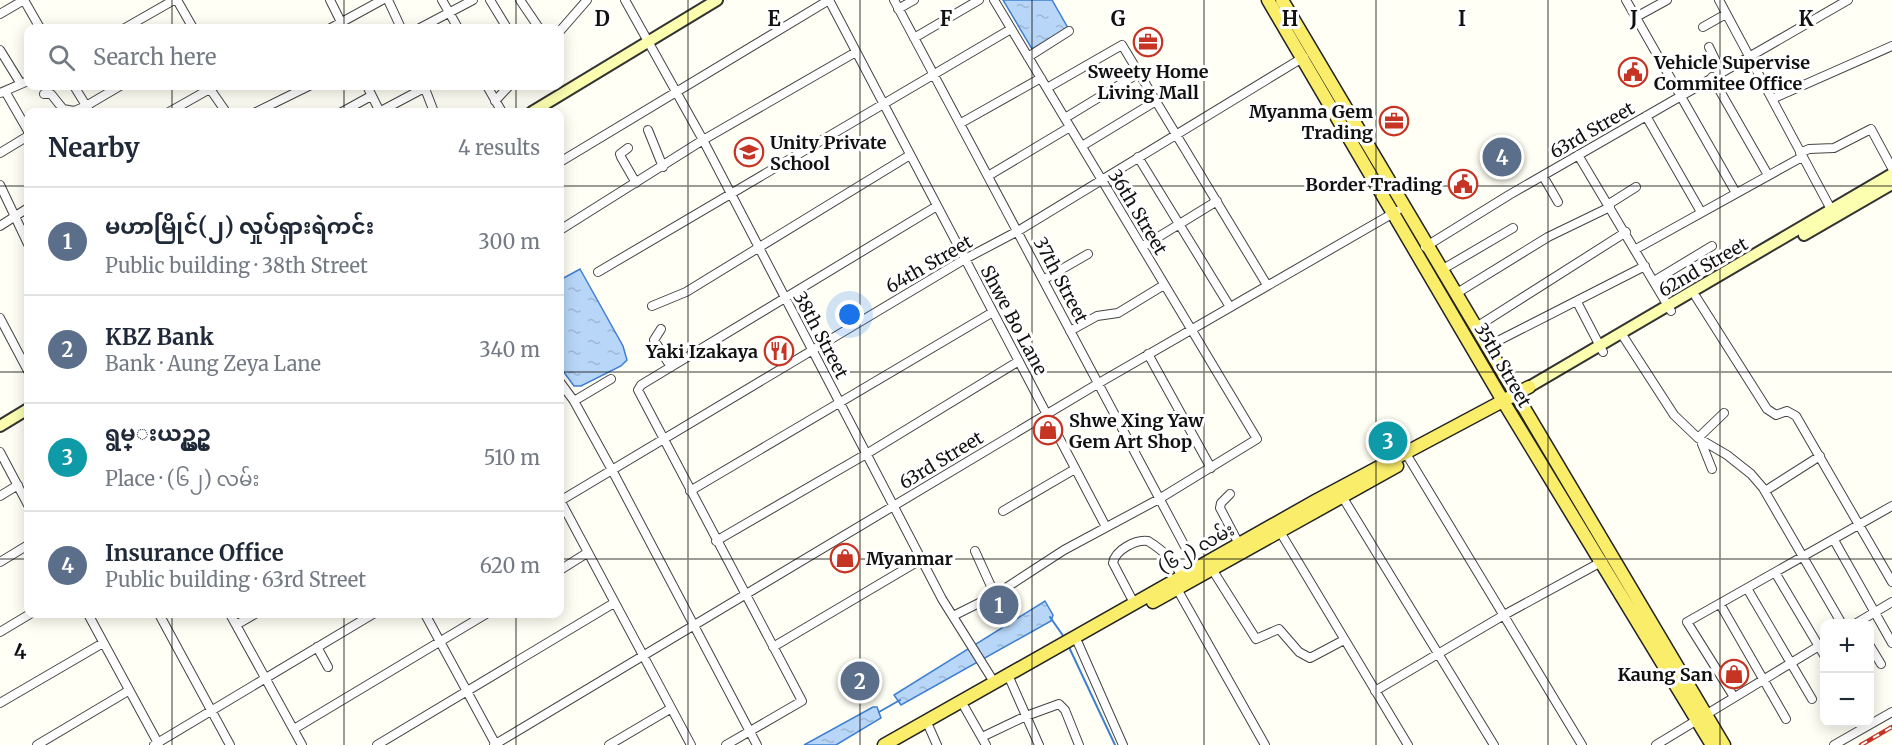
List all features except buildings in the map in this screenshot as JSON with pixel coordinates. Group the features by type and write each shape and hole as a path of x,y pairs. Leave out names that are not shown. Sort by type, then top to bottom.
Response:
{"main road":[{"path":"539,108 717,0"},
{"name":"35th Street","path":"1268,0 1308,55 1406,206 1488,346 1524,393 1606,560"},
{"name":"35th Street","path":"1282,0 1308,55 1416,253 1505,403 1606,560 1702,718 1724,745"},
{"name":"62nd Street","path":"1670,309 1696,297 1833,214 1892,174"},
{"name":"62nd Street","path":"1524,393 1833,214 1892,184"},
{"name":"(၆၂) လမ်း","path":"899,745 965,708 1009,678 1204,568 1524,393"},
{"path":"0,426 24,411"},
{"name":"(၆၂) လမ်း","path":"1204,568 1239,544 1277,528"},
{"name":"(၆၂) လမ်း","path":"1070,644 1134,603 1179,583"},
{"name":"(၆၂) လမ်း","path":"884,745 994,682 1009,678"},
{"name":"35th Street","path":"1702,718 1712,745"}],"street":[{"path":"0,14 24,0 38,24"},
{"path":"132,24 176,0 191,24"},
{"path":"330,0 341,24"},
{"path":"345,24 382,0"},
{"path":"388,0 399,24"},
{"path":"442,0 456,24"},
{"path":"429,24 473,0"},
{"path":"489,0 504,24"},
{"path":"520,0 535,24"},
{"name":"38th Street","path":"625,0 760,248 784,298 868,453 922,559 953,616 994,682"},
{"path":"564,160 829,0"},
{"name":"Shwe Bo Lane","path":"829,0 1106,527"},
{"name":"37th Street","path":"894,0 1159,500 1204,568 1258,643 1279,629 1299,652 1310,658 1344,640"},
{"path":"898,9 914,0"},
{"path":"914,38 979,0"},
{"name":"36th Street","path":"994,0 1257,439 1211,468"},
{"path":"1626,0 1736,194"},
{"path":"1636,17 1667,0"},
{"path":"1719,0 1833,214"},
{"name":"63rd Street","path":"1416,253 1578,155 1848,0"},
{"path":"564,26 582,2"},
{"path":"1702,27 1726,14"},
{"path":"598,272 1011,29"},
{"path":"1028,57 1069,31"},
{"path":"1047,88 1121,45 1178,134 1266,285"},
{"path":"1772,99 1892,46"},
{"path":"1708,48 1721,72"},
{"path":"0,50 24,82"},
{"path":"564,228 703,141 856,52"},
{"name":"64th Street","path":"564,498 965,259 1018,231 1308,55"},
{"path":"1065,118 1139,73"},
{"path":"1712,77 1768,175"},
{"path":"961,123 1041,78"},
{"path":"24,83 3,92 24,126"},
{"path":"76,90 87,108"},
{"path":"89,108 114,90"},
{"path":"175,108 205,90"},
{"path":"213,90 224,108"},
{"path":"264,108 301,90"},
{"path":"369,90 377,108"},
{"path":"386,108 418,90"},
{"path":"426,90 433,108"},
{"path":"489,90 499,108"},
{"path":"495,101 505,90"},
{"path":"44,94 51,94 62,108"},
{"path":"349,108 371,96"},
{"path":"1082,146 1156,101"},
{"path":"1646,116 1701,212"},
{"path":"988,176 1070,127"},
{"path":"1636,249 1736,194 1809,149 1834,148 1871,129 1892,168"},
{"path":"648,130 663,167"},
{"path":"0,153 24,136"},
{"path":"628,148 620,154 636,183"},
{"path":"652,306 686,292 910,155"},
{"path":"1578,155 1610,205 1670,309"},
{"path":"1138,157 1230,307"},
{"path":"1543,176 1558,202"},
{"path":"0,185 24,236"},
{"path":"1457,293 1548,237 1610,205 1636,187"},
{"path":"1142,247 1217,201"},
{"path":"726,745 802,701 744,595 638,390 671,367 937,206"},
{"name":"63rd Street","path":"495,745 1148,354 1406,206"},
{"path":"0,226 24,211"},
{"path":"1443,269 1513,228"},
{"path":"1478,326 1626,232"},
{"path":"1654,281 1712,246"},
{"path":"1043,280 1088,254"},
{"path":"1476,353 1645,266"},
{"path":"1070,331 1101,315 1118,313 1164,285"},
{"path":"1696,297 1759,399 1776,415 1787,411 1794,413 1892,582"},
{"path":"1577,302 1601,348"},
{"path":"690,491 993,312"},
{"path":"0,318 24,363"},
{"path":"661,329 654,340 671,367"},
{"path":"1623,336 1663,400 1700,441 1712,469"},
{"path":"953,616 995,595 1064,550 1159,500 1211,468 1148,354"},
{"path":"716,541 868,453 1019,361"},
{"path":"574,401 611,379"},
{"path":"564,387 574,401 612,470 757,745"},
{"path":"1700,441 1725,413"},
{"path":"1700,441 1727,455 1751,474 1765,491 1839,619"},
{"path":"0,452 24,497"},
{"path":"1407,456 1582,745"},
{"path":"1765,491 1820,456"},
{"path":"1003,511 1075,469"},
{"path":"0,496 18,485"},
{"path":"1340,493 1494,745"},
{"path":"1230,494 1220,505 1239,544"},
{"path":"1734,697 1687,622 1748,590 1892,506"},
{"path":"564,508 691,745"},
{"path":"1277,528 1408,745"},
{"path":"1134,603 1113,563 1117,554 1131,544 1142,540 1154,544 1170,557 1179,583 1265,745"},
{"path":"1834,540 1892,643"},
{"path":"0,562 24,548"},
{"path":"975,551 995,595"},
{"path":"564,567 587,553"},
{"path":"773,647 922,559"},
{"path":"1375,691 1504,615 1606,560"},
{"path":"1776,574 1820,642"},
{"path":"1748,590 1812,699"},
{"path":"1862,619 1892,602"},
{"path":"377,745 614,603"},
{"path":"1720,604 1786,719"},
{"path":"0,632 24,618"},
{"path":"90,618 156,744 366,618"},
{"path":"161,618 230,745"},
{"path":"232,618 302,745"},
{"path":"236,625 248,618"},
{"path":"427,618 495,745"},
{"path":"294,729 479,618"},
{"path":"0,703 103,643"},
{"path":"1070,644 1123,745"},
{"path":"1656,745 1820,646"},
{"path":"317,647 328,667"},
{"path":"1874,654 1881,664"},
{"path":"1009,678 1039,745"},
{"path":"37,745 128,691"},
{"path":"965,708 984,741 1026,716 1055,705 1062,705 1079,745"},
{"path":"609,745 670,709"},
{"path":"1833,745 1892,712"},
{"path":"929,727 938,745"}],"water":[{"path":"1003,0 1052,0 1068,28 1032,49"},
{"path":"580,269 623,346 627,360 621,366 581,386 574,386 564,372 564,278"},
{"path":"1045,601 1053,615 1051,621 901,705 894,695"},
{"path":"873,707 877,707 881,718 836,745 804,745"}],"waterway":[{"path":"1050,617 1064,637"},
{"path":"1068,645 1115,745"},
{"path":"879,712 900,700"}],"railway":[{"path":"1861,745 1892,727"}],"place":[{"name":"Sweety Home Living Mall","path":"1148,42"},
{"name":"Vehicle Supervise Commitee Office","path":"1633,72"},
{"name":"Myanma Gem Trading","path":"1394,121"},
{"name":"Unity Private School","path":"749,152"},
{"name":"Insurance Office","path":"1502,157"},
{"name":"Border Trading","path":"1463,184"},
{"name":"Yaki Izakaya","path":"779,351"},
{"name":"Shwe Xing Yaw Gem Art Shop","path":"1048,430"},
{"name":"ရွမ္းယဥ္ယဥ္","path":"1388,441"},
{"name":"Myanmar","path":"845,558"},
{"name":"မဟာမြိုင်(၂) လှုပ်ရှားရဲကင်း","path":"999,605"},
{"name":"Kaung San","path":"1734,674"},
{"name":"KBZ Bank","path":"860,681"}]}
